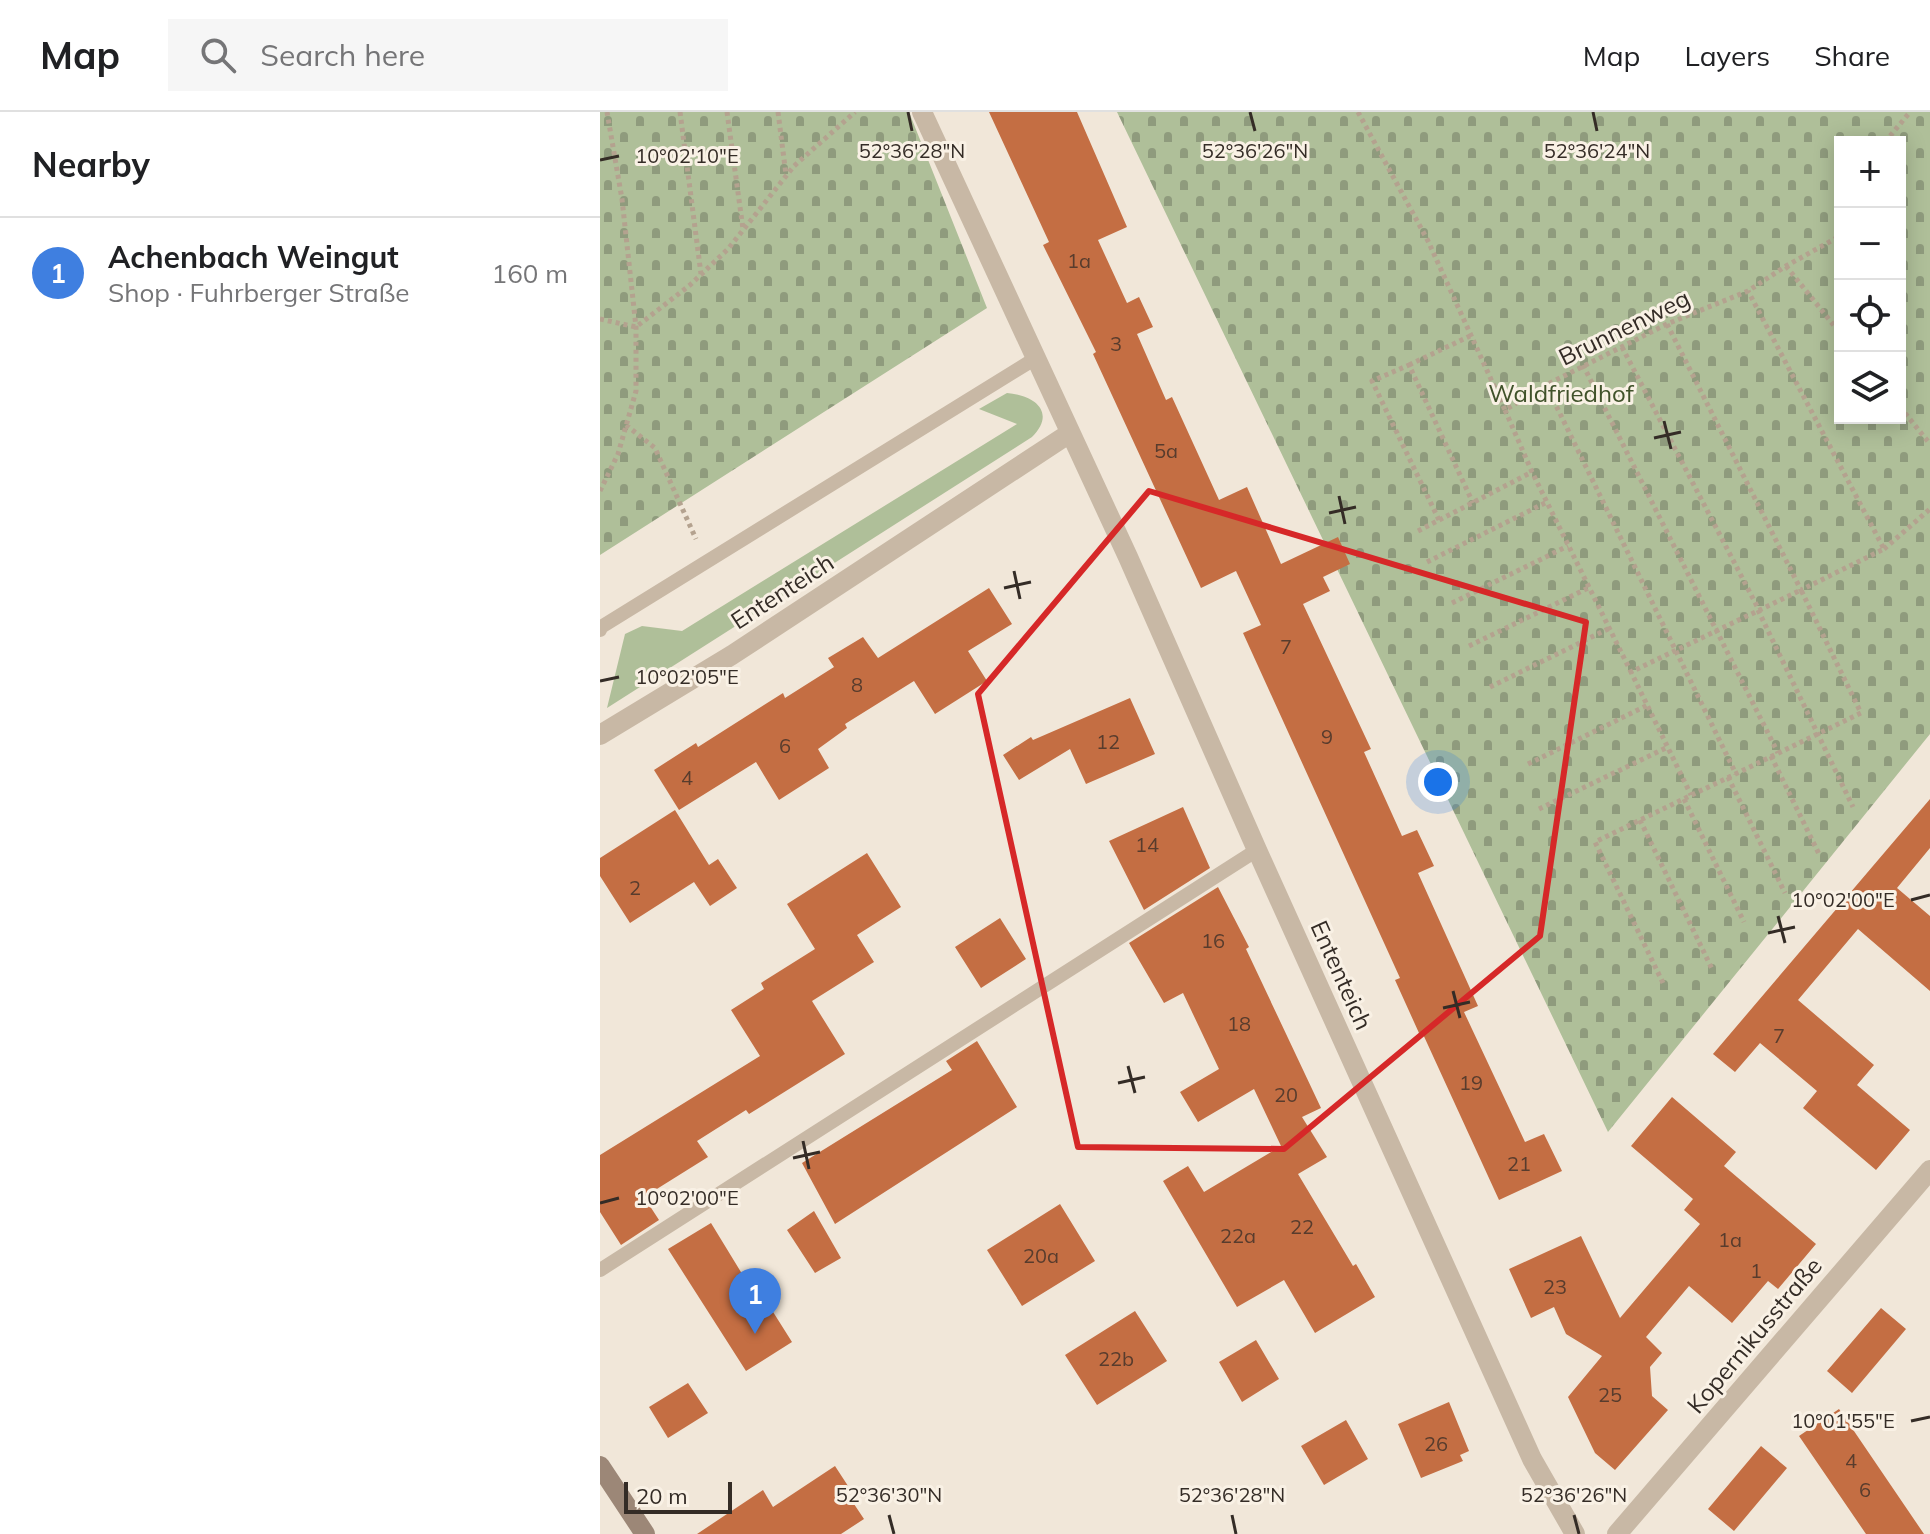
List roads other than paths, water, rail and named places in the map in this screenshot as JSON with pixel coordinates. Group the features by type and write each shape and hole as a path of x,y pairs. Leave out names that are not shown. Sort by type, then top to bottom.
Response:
{"main road":[{"path":"600,1466 645,1534"}],"street":[{"name":"Ententeich","path":"922,112 1128,557 1532,1459 1575,1534"},
{"name":"Ententeich","path":"600,735 732,655 1070,433"},
{"name":"Kopernikusstraße","path":"1617,1534 1930,1170"}],"lane":[{"path":"600,630 1036,358"},
{"path":"600,1270 1257,850"}],"place":[{"name":"Achenbach Weingut","path":"755,1334"}],"park label":[{"name":"Waldfriedhof","path":"1561,393"}]}
